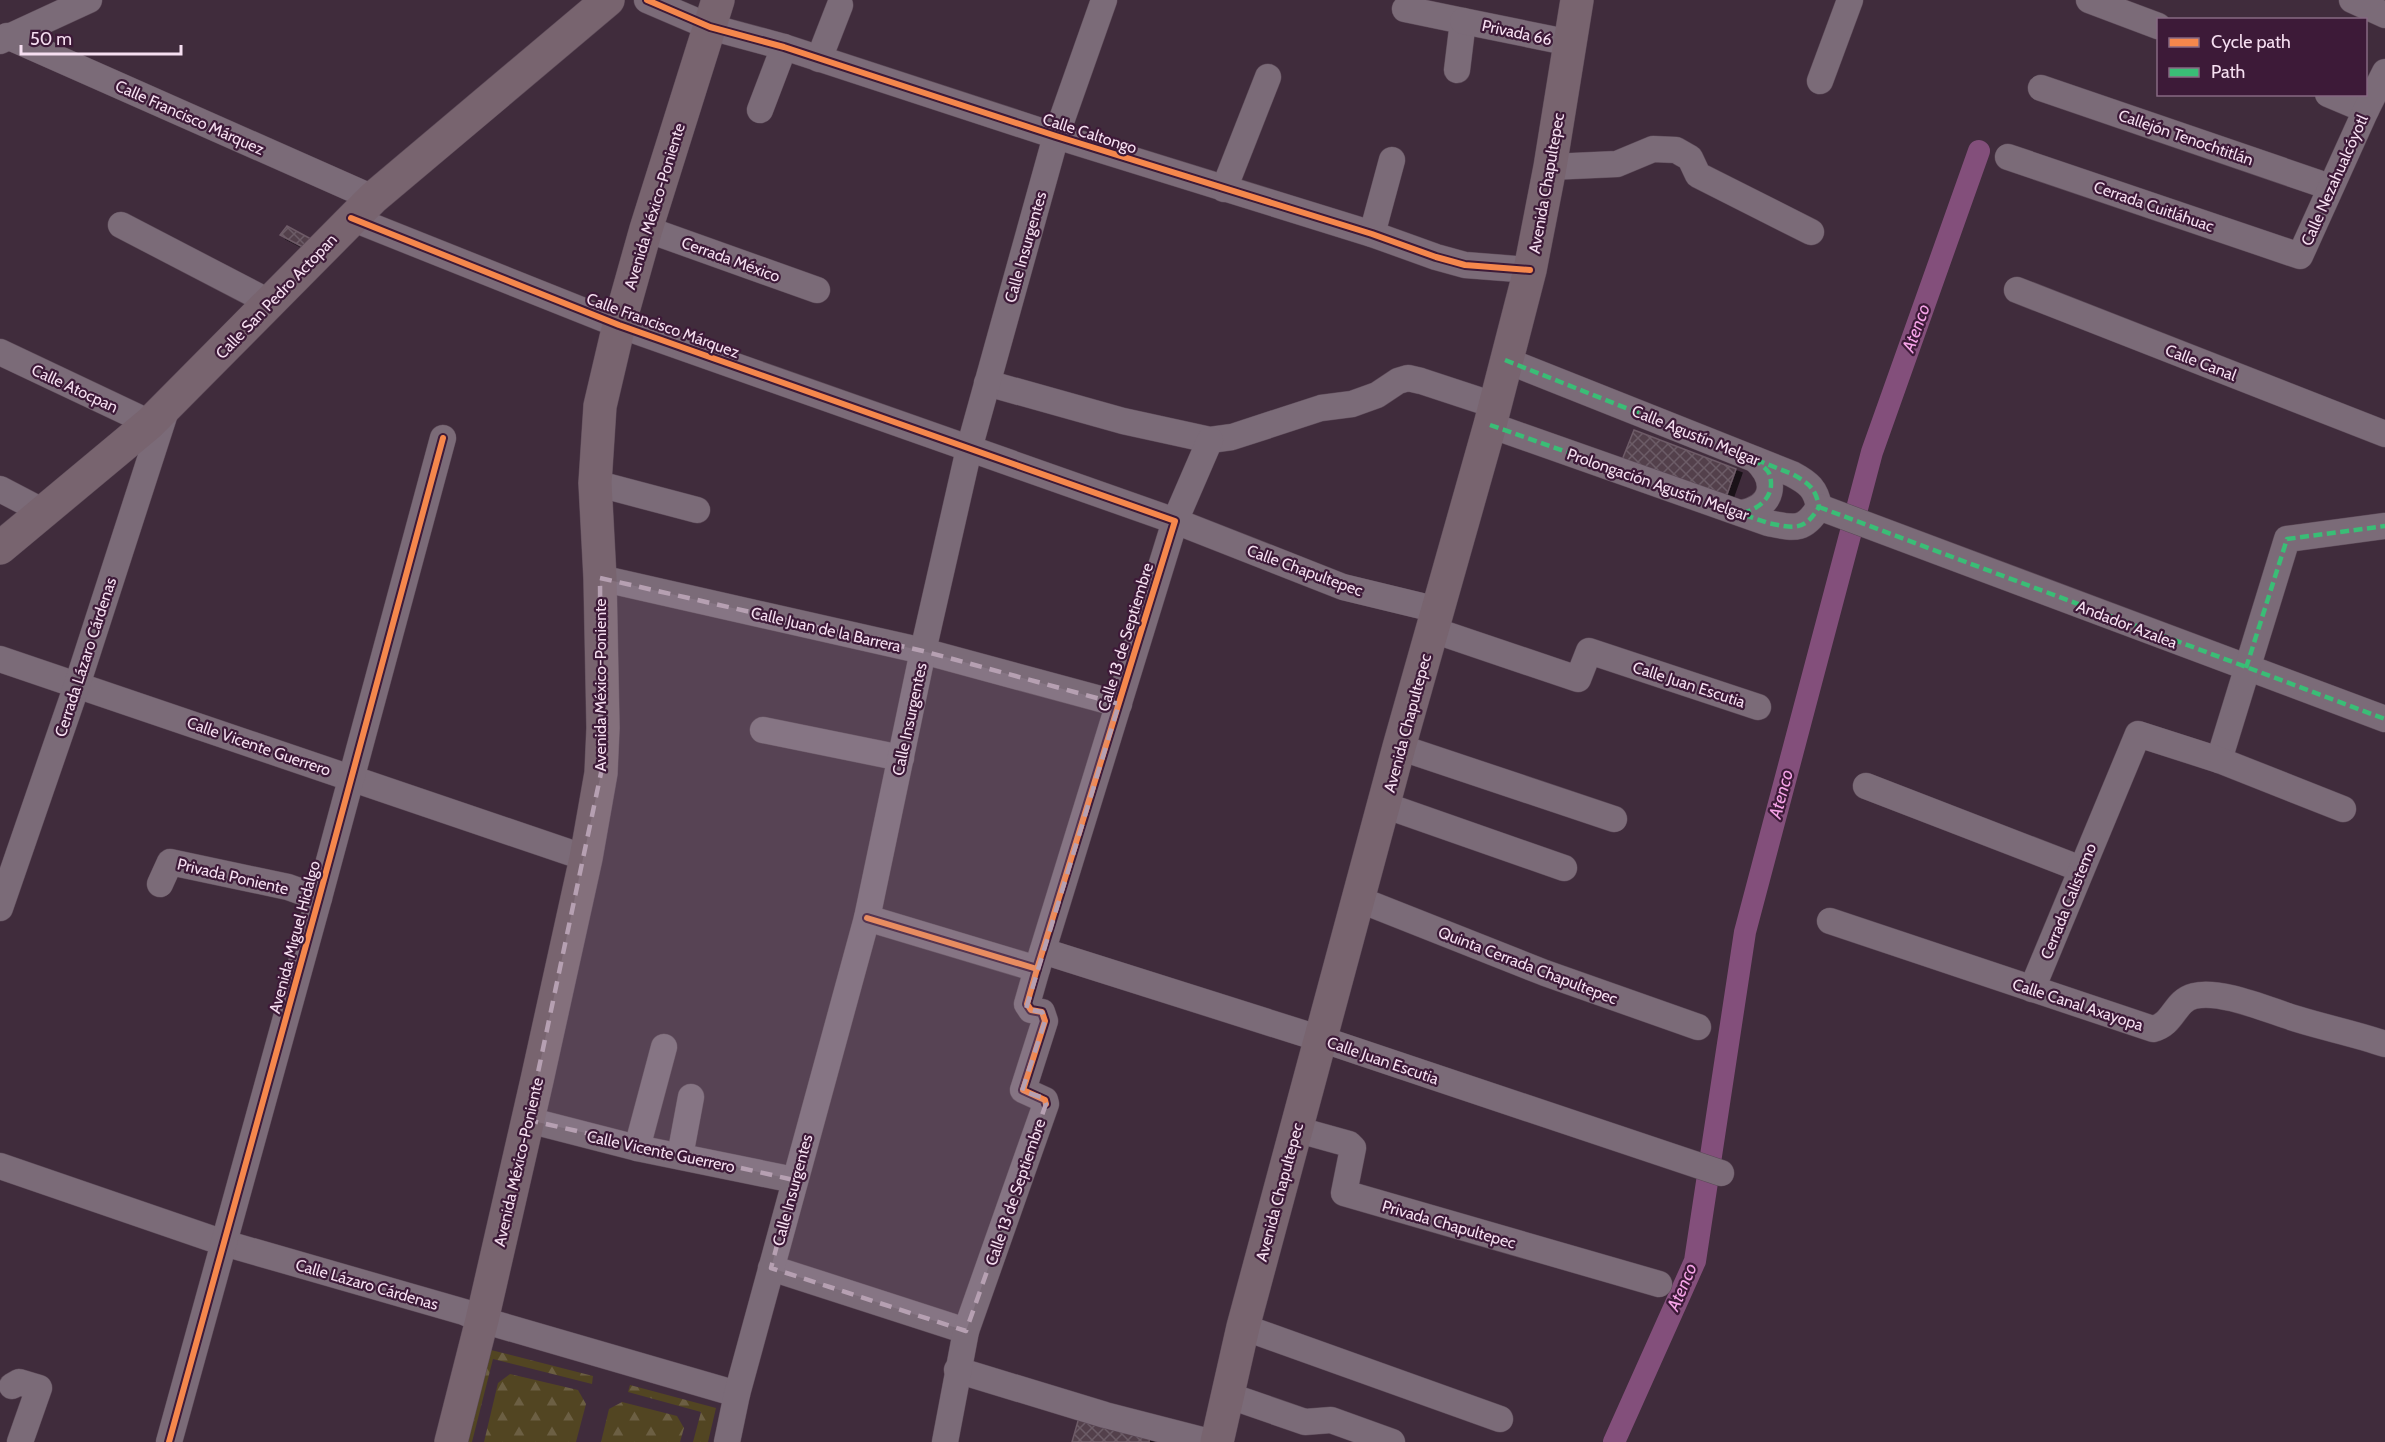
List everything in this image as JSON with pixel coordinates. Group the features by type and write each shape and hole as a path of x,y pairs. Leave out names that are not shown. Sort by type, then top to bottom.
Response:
{"main road":[{"name":"Calle San Pedro Actopan","path":"3,542 44,512 159,414 271,303 362,208 608,0"},
{"name":"Avenida Chapultepec","path":"1217,1442 1243,1327 1295,1130 1530,270 1550,167 1576,0"},
{"name":"Avenida México-Poniente","path":"451,1442 528,1120 586,858 600,773 603,728 600,578 595,483 600,406 619,325 646,229 714,13"}],"street":[{"path":"4,38 89,0"},
{"name":"Calle Caltongo","path":"647,0 714,13 784,47 819,59 1465,265 1530,270"},
{"name":"Calle Insurgentes","path":"727,1442 737,1394 794,1180 867,918 923,651 969,449 1056,136 1104,0"},
{"path":"1820,81 1850,0"},
{"path":"2089,0 2157,26"},
{"path":"2352,0 2385,15"},
{"path":"819,59 840,5"},
{"name":"Privada 66","path":"1405,9 1571,43"},
{"name":"Privada 66","path":"1457,70 1463,21"},
{"name":"Calle Francisco Márquez","path":"4,38 362,208 619,325 969,449"},
{"path":"760,110 784,47"},
{"name":"Calle Nezahualcóyotl","path":"2300,256 2385,72"},
{"path":"1224,189 1268,77"},
{"name":"Callejón Tenochtitlán","path":"2041,88 2330,187"},
{"path":"2333,96 2366,110"},
{"path":"1550,167 1617,164 1653,149 1676,150 1690,158 1698,175 1810,232"},
{"name":"Cerrada Cuitláhuac","path":"2008,157 2300,256"},
{"path":"1372,234 1392,160"},
{"path":"121,225 271,303"},
{"name":"Cerrada México","path":"646,229 817,290"},
{"name":"Calle Canal","path":"2018,290 2385,434"},
{"name":"Calle Atocpan","path":"0,352 159,414"},
{"name":"Calle Agustín Melgar","path":"1505,360 1809,483 1816,493 1819,507"},
{"name":"Prolongación Agustín Melgar","path":"1210,440 1232,437 1321,408 1352,404 1377,395 1398,381 1408,378 1421,381 1492,415 1768,523 1799,527 1810,522 1819,507"},
{"path":"987,383 1123,422 1210,440"},
{"name":"Cerrada Lázaro Cárdenas","path":"0,908 6,869 77,685 159,414"},
{"name":"Avenida Miguel Hidalgo","path":"169,1442 352,778 442,438"},
{"name":"Calle 13 de Septiembre","path":"945,1442 966,1331 1046,1104 1046,1100 1023,1090 1045,1021 1042,1012 1031,1010 1027,1004 1175,521 1210,440"},
{"path":"969,449 1175,521"},
{"path":"1742,513 1755,510 1764,503 1770,489 1768,472 1756,460"},
{"path":"595,483 698,510"},
{"path":"0,489 44,512"},
{"name":"Andador Azalea","path":"1819,507 2385,719"},
{"name":"Calle Chapultepec","path":"1175,521 1343,587 1435,620"},
{"path":"2343,809 2219,760 2287,538 2385,526"},
{"name":"Calle Juan de la Barrera","path":"600,578 923,651 1119,704"},
{"name":"Calle Juan Escutia","path":"1435,620 1578,680 1589,651 1758,707"},
{"name":"Calle Vicente Guerrero","path":"0,659 586,858"},
{"path":"763,730 901,758"},
{"name":"Cerrada Calistemo","path":"2032,989 2138,734 2219,760"},
{"path":"1399,747 1614,819"},
{"path":"1866,786 2081,869"},
{"path":"1384,805 1564,868"},
{"name":"Privada Poniente","path":"160,884 170,862 288,887 319,898"},
{"name":"Quinta Cerrada Chapultepec","path":"1359,899 1545,973 1698,1027"},
{"path":"867,918 1040,960"},
{"name":"Calle Canal Axayopa","path":"1830,921 2153,1029 2164,1026 2184,1000 2198,995 2214,996 2243,1001 2385,1044"},
{"name":"Calle Juan Escutia","path":"1040,960 1321,1039 1709,1170"},
{"path":"637,1148 664,1047"},
{"path":"680,1156 691,1097"},
{"name":"Calle Vicente Guerrero","path":"528,1120 637,1148 794,1180"},
{"name":"Privada Chapultepec","path":"1295,1130 1349,1144 1353,1148 1344,1193 1659,1284"},
{"name":"Calle Lázaro Cárdenas","path":"0,1166 224,1242 737,1394"},
{"path":"771,1268 966,1331"},
{"path":"1243,1327 1500,1419"},
{"path":"957,1370 1105,1415 1210,1442"},
{"path":"12,1386 19,1382 39,1388 20,1442"},
{"path":"1227,1395 1305,1422 1331,1420 1392,1442"}],"highlighted area":[{"path":"600,578 923,651 1119,704 1026,1009 1042,1012 1045,1021 1022,1091 1041,1097 1046,1104 966,1331 771,1268 794,1180 528,1120 601,773"}],"green space":[{"path":"487,1349 593,1376 592,1384 493,1359 472,1442 463,1442"},
{"path":"510,1374 578,1390 586,1404 576,1442 484,1442 498,1383"},
{"path":"630,1385 716,1408 708,1442 693,1442 701,1412 628,1392"},
{"path":"622,1402 677,1416 684,1428 680,1442 601,1442 609,1409"}],"building":[{"path":"287,226 311,239 303,247 280,235"},
{"path":"1634,430 1736,469 1725,500 1622,460"},
{"path":"1080,1414 1150,1436 1149,1442 1072,1442"}],"waterway":[{"name":"Atenco","path":"1614,1442 1695,1261 1745,932 1872,452 1979,151"}],"marked path":[{"path":"1505,360 1792,474 1811,487 1819,507"},
{"path":"1490,425 1768,523 1798,526 1808,521 1819,507"},
{"path":"1742,513 1761,504 1771,488 1769,473 1758,462"},
{"path":"1819,507 2385,719"},
{"path":"2246,668 2287,539 2385,526"}],"cycle path":[{"path":"647,0 710,27 784,47 1056,136 1372,234 1436,257 1465,265 1530,270"},
{"path":"351,218 619,325 1175,521 1037,969 867,918"},
{"path":"169,1442 443,438"},
{"path":"1037,969 1027,1004 1031,1010 1042,1012 1045,1021 1023,1090 1045,1100 1046,1104"}]}
